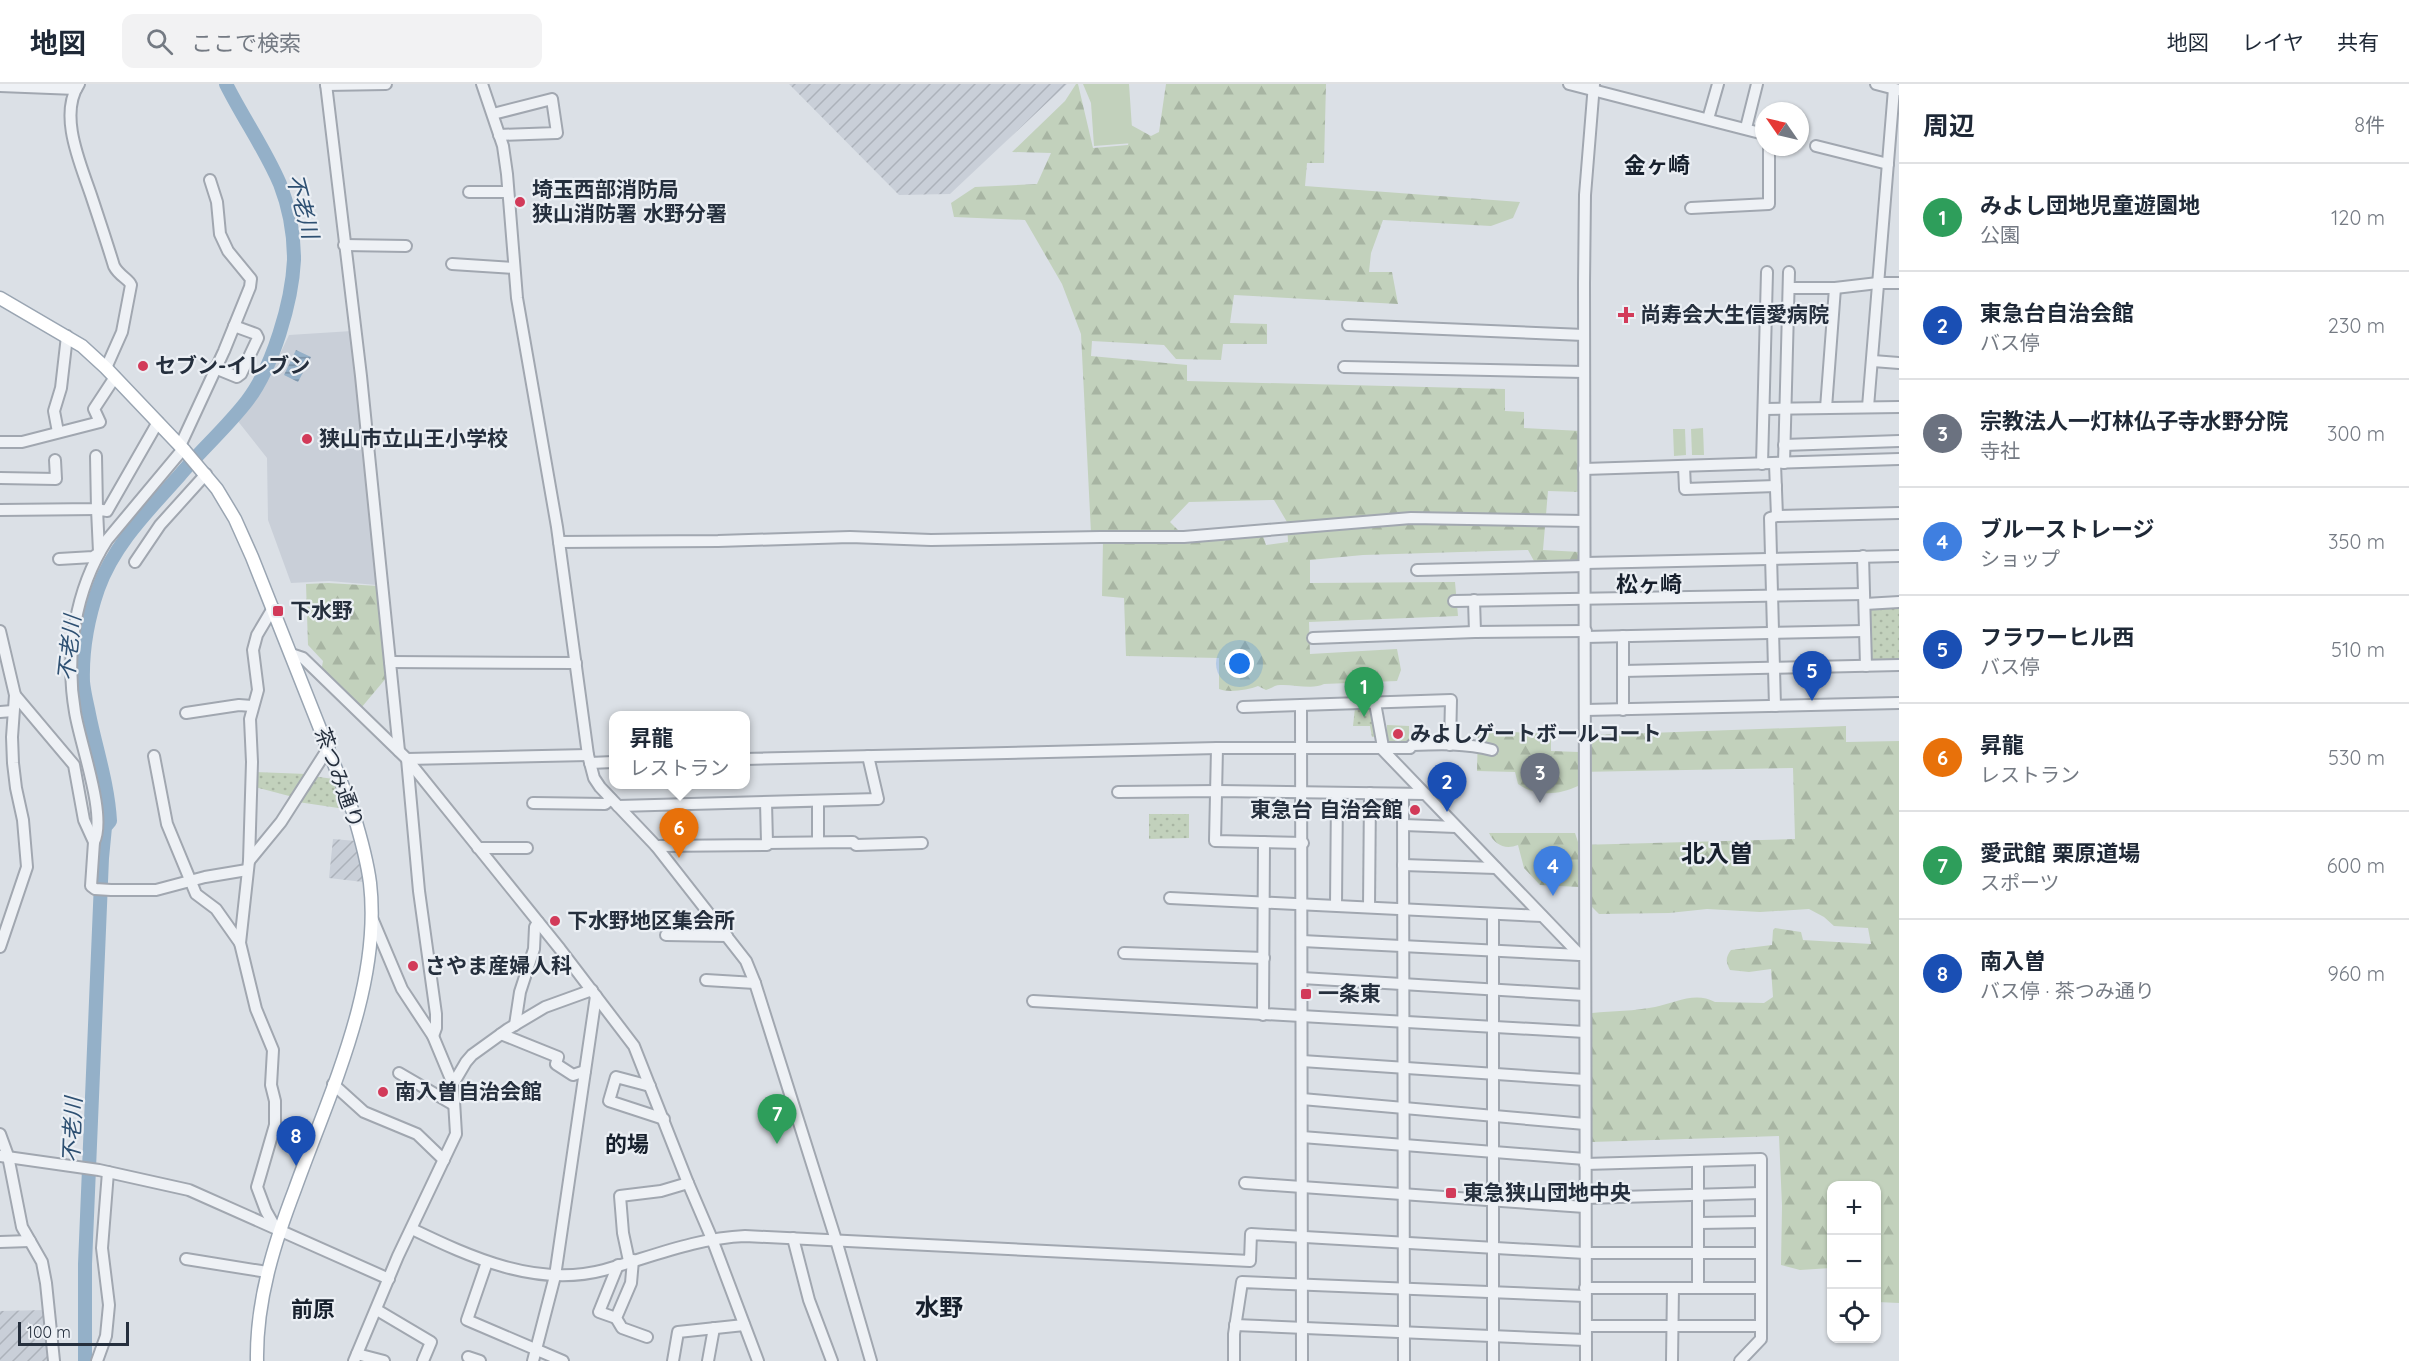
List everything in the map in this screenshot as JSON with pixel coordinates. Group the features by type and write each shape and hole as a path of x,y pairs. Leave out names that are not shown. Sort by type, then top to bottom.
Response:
{"main road":[{"name":"茶つみ通り","path":"0,298 82,346 111,372 218,489 235,519 273,608 353,812 364,851 370,883 372,918 364,991 333,1084 277,1229 267,1272 257,1361"}],"street":[{"path":"386,84 326,85 360,370 390,662 436,1014 436,1028 433,1036"},
{"path":"482,84 493,114 506,165 519,310 559,542 589,759 597,783 656,846 746,961 755,983 836,1240 871,1361"},
{"path":"1569,84 1593,88 1755,131"},
{"path":"1708,119 1718,84"},
{"path":"1746,128 1757,84"},
{"path":"1868,407 1888,164 1897,90 1876,84"},
{"path":"0,86 78,86 71,116 75,153 114,266 119,275 131,285 111,372 94,410 100,422 22,442 0,442"},
{"path":"1586,1361 1586,1080 1582,955 1586,634 1584,335 1585,195 1593,88"},
{"path":"493,114 552,99 557,133 499,135"},
{"path":"1816,146 1888,164"},
{"path":"1691,208 1769,204 1769,156"},
{"path":"210,180 217,202 220,234 228,251 251,279 250,287 183,449 117,527 99,553 78,608 73,632 71,672 75,711 96,811 97,835 94,842 91,886 95,889 111,890 156,890 248,865 281,822 328,747"},
{"path":"1887,184 1899,185"},
{"path":"469,192 508,192"},
{"path":"344,245 406,246"},
{"path":"452,264 514,268"},
{"path":"1762,464 1767,272"},
{"path":"1777,516 1776,486 1784,445 1789,272"},
{"path":"1789,288 1835,288 1899,283"},
{"path":"1826,408 1835,288"},
{"path":"1348,325 1584,335"},
{"path":"215,368 237,377 241,374 255,346 258,338 256,334 234,326"},
{"path":"58,432 54,411 61,388 67,336"},
{"path":"1873,360 1899,363"},
{"path":"1344,367 1584,372"},
{"path":"1764,409 1899,407"},
{"path":"0,510 97,509 107,511 158,422"},
{"path":"1784,445 1899,441"},
{"path":"96,456 99,553"},
{"path":"1584,469 1899,459"},
{"path":"0,477 56,479 55,460"},
{"path":"1684,466 1685,489 1776,486"},
{"path":"135,562 160,525 206,474"},
{"path":"1775,706 1770,518 1899,513"},
{"path":"559,542 850,537 931,540 1184,537 1411,518 1584,521"},
{"path":"59,559 93,557 99,553"},
{"path":"1863,556 1866,666"},
{"path":"1418,570 1899,556"},
{"path":"1454,601 1772,595 1899,602"},
{"path":"1474,600 1475,632"},
{"path":"273,608 255,640 253,650 258,690 250,719 252,762 248,865 240,943 256,1009 273,1050 271,1085 275,1101 275,1125 257,1187 266,1211 277,1229"},
{"path":"0,631 4,662 15,695 74,765 84,820 94,842"},
{"path":"1313,638 1475,632 1623,636 1864,631"},
{"path":"1623,636 1623,710"},
{"path":"291,654 303,658 403,755 538,922 634,1046 712,1239 758,1361"},
{"path":"390,662 576,663"},
{"path":"1623,671 1899,665"},
{"path":"0,947 27,867 23,820 16,788 14,763 15,695"},
{"path":"1243,707 1301,707 1451,700 1450,745"},
{"path":"1375,703 1382,747 1456,827 1582,955"},
{"path":"1585,710 1899,703"},
{"path":"186,713 239,705 252,706"},
{"path":"1301,707 1302,1361"},
{"path":"0,712 13,711"},
{"path":"750,759 1450,745 1474,745 1492,750"},
{"path":"1217,748 1215,841 1302,843"},
{"path":"403,755 589,759 609,762"},
{"path":"154,756 165,817 190,882 196,894 216,909 240,943"},
{"path":"533,803 878,800 868,756"},
{"path":"1118,792 1425,794"},
{"path":"1336,905 1337,793"},
{"path":"1369,907 1370,793"},
{"path":"1403,794 1402,1288 1404,1361"},
{"path":"818,801 818,842"},
{"path":"766,802 767,843"},
{"path":"1404,825 1456,827"},
{"path":"656,846 818,842 853,842 856,845 922,843"},
{"path":"1263,1015 1264,842"},
{"path":"478,848 527,848"},
{"path":"1403,865 1496,868"},
{"path":"1170,898 1542,916"},
{"path":"1493,915 1493,1361"},
{"path":"372,918 402,989 433,1036 453,1084 456,1134 389,1279 356,1358 384,1361"},
{"path":"515,1025 520,992 534,950 538,922"},
{"path":"666,935 727,936"},
{"path":"1302,941 1582,955"},
{"path":"1124,953 1264,958"},
{"path":"1302,978 1584,995"},
{"path":"705,980 755,983"},
{"path":"453,1084 472,1055 501,1034 545,1007 594,993"},
{"path":"533,1361 555,1276 594,993"},
{"path":"1033,1000 1585,1032"},
{"path":"501,1034 558,1057 556,1064 573,1075 585,1071"},
{"path":"1302,1061 1586,1080"},
{"path":"399,1073 454,1105"},
{"path":"650,1086 616,1077 609,1101 664,1119"},
{"path":"333,1084 364,1112 417,1134 444,1160"},
{"path":"1302,1099 1586,1124"},
{"path":"0,1134 22,1227 42,1262 54,1361"},
{"path":"1302,1137 1585,1162 1760,1158 1761,1326 1759,1342 1740,1361"},
{"path":"4,1156 104,1171 189,1190 389,1279"},
{"path":"1698,1161 1698,1288"},
{"path":"97,1361 109,1319 102,1248 104,1171"},
{"path":"616,1318 631,1282 626,1262 620,1196 661,1191 688,1183"},
{"path":"1245,1183 1494,1200 1585,1203 1698,1194 1761,1193"},
{"path":"1699,1223 1761,1222"},
{"path":"412,1229 487,1263 555,1276 601,1270 712,1239 745,1236 1250,1261 1251,1234 1585,1253 1761,1253"},
{"path":"793,1238 809,1300 832,1361"},
{"path":"0,1242 30,1241"},
{"path":"186,1259 267,1272"},
{"path":"626,1262 599,1312 616,1318 622,1328 647,1337"},
{"path":"487,1263 467,1320 563,1361"},
{"path":"1234,1361 1235,1325 1241,1282 1493,1292 1761,1288"},
{"path":"1672,1361 1673,1288"},
{"path":"377,1310 431,1342 423,1361"},
{"path":"673,1361 678,1332 744,1325"},
{"path":"1235,1325 1585,1340"},
{"path":"1586,1326 1761,1326"},
{"path":"708,1361 714,1328"},
{"path":"468,1357 480,1361"}],"shaded area":[{"path":"789,84 1067,84 950,194 899,195"},
{"name":"狭山市立山王小学校","path":"352,331 377,585 329,581 291,583 268,520 267,458 237,420 265,385 289,335"},
{"path":"333,839 356,841 363,882 329,878"},
{"path":"46,1310 52,1361 0,1361 0,1311"}],"green space":[{"path":"1078,84 1093,148 1128,145 1131,125 1151,136 1159,132 1166,84 1326,84 1324,163 1307,163 1305,186 1520,202 1513,218 1491,226 1383,220 1371,253 1369,272 1392,272 1398,304 1234,295 1230,323 1267,324 1267,344 1223,344 1221,360 1176,359 1164,345 1092,341 1091,356 1187,365 1187,381 1505,389 1505,411 1524,412 1524,428 1581,431 1580,492 1548,491 1543,550 1580,552 1579,562 1534,561 1528,550 1363,555 1310,560 1310,583 1455,582 1458,616 1309,622 1310,654 1397,649 1401,670 1397,681 1324,684 1314,687 1280,685 1266,690 1258,686 1227,691 1219,689 1219,658 1126,656 1124,598 1102,596 1103,540 1262,533 1266,545 1288,542 1287,522 1274,500 1189,502 1170,522 1181,533 1091,533 1081,334 1062,284 1025,220 954,217 951,203 975,187 1037,184 1051,153 1012,152 1065,101"},
{"path":"1083,84 1129,84 1133,143 1094,146 1091,103"},
{"path":"1703,428 1704,455 1692,455 1691,429"},
{"path":"1673,429 1685,429 1686,455 1674,456"},
{"path":"306,584 378,586 387,677 361,708 321,672 323,661 308,645"},
{"path":"1899,605 1899,662 1870,661 1867,608"},
{"path":"1371,706 1378,736 1372,737 1370,726 1353,726 1355,708"},
{"name":"みよしゲートボールコート","path":"1387,725 1409,726 1409,743 1387,742"},
{"path":"1846,726 1846,742 1899,741 1899,1303 1881,1302 1881,1181 1827,1181 1827,1268 1800,1270 1781,1265 1782,1206 1779,1136 1591,1142 1589,1024 1592,1013 1647,1008 1692,998 1715,1002 1764,1003 1773,997 1771,969 1749,972 1730,970 1727,960 1731,950 1772,945 1775,928 1801,932 1803,940 1871,944 1868,928 1834,926 1824,917 1809,909 1760,912 1707,909 1669,913 1599,914 1591,906 1589,890 1579,887 1540,885 1524,868 1518,845 1509,847 1501,845 1494,841 1489,833 1575,833 1579,845 1795,839 1793,768 1578,772 1578,786 1555,793 1540,793 1525,788 1518,784 1515,772 1477,771 1478,730 1551,734 1551,751 1579,752 1591,749 1594,735"},
{"path":"255,772 307,774 293,797 255,787"},
{"path":"311,776 334,779 345,809 298,802"},
{"path":"1149,814 1189,814 1189,838 1149,839"}],"water":[{"path":"296,350 311,357 298,382 284,375"}],"waterway":[{"name":"不老川","path":"85,1361 85,1264 102,858 105,827 110,821 104,780 83,682 85,647 91,611 98,589 113,557 133,528 239,411 256,387 280,334 294,260 288,212 280,184 226,84"}],"place":[{"name":"埼玉西部消防局 狭山消防署 水野分署","path":"520,202"},
{"name":"尚寿会大生信愛病院","path":"1626,315"},
{"name":"セブン-イレブン","path":"143,366"},
{"name":"狭山市立山王小学校","path":"307,439"},
{"name":"下水野","path":"278,611"},
{"name":"フラワーヒル西","path":"1812,701"},
{"name":"みよし団地児童遊園地","path":"1364,717"},
{"name":"みよしゲートボールコート","path":"1398,734"},
{"name":"宗教法人一灯林仏子寺水野分院","path":"1540,803"},
{"name":"東急台 自治会館","path":"1415,810"},
{"name":"東急台自治会館","path":"1447,812"},
{"name":"昇龍","path":"679,858"},
{"name":"ブルーストレージ","path":"1553,896"},
{"name":"下水野地区集会所","path":"555,921"},
{"name":"さやま産婦人科","path":"413,966"},
{"name":"一条東","path":"1306,994"},
{"name":"南入曽自治会館","path":"383,1092"},
{"name":"愛武館 栗原道場","path":"777,1144"},
{"name":"南入曽","path":"296,1166"},
{"name":"東急狭山団地中央","path":"1451,1193"}],"district":[{"name":"金ヶ崎","path":"1657,165"},
{"name":"松ヶ崎","path":"1649,584"},
{"name":"北入曽","path":"1717,854"},
{"name":"的場","path":"627,1144"},
{"name":"水野","path":"939,1308"},
{"name":"前原","path":"313,1309"}]}
